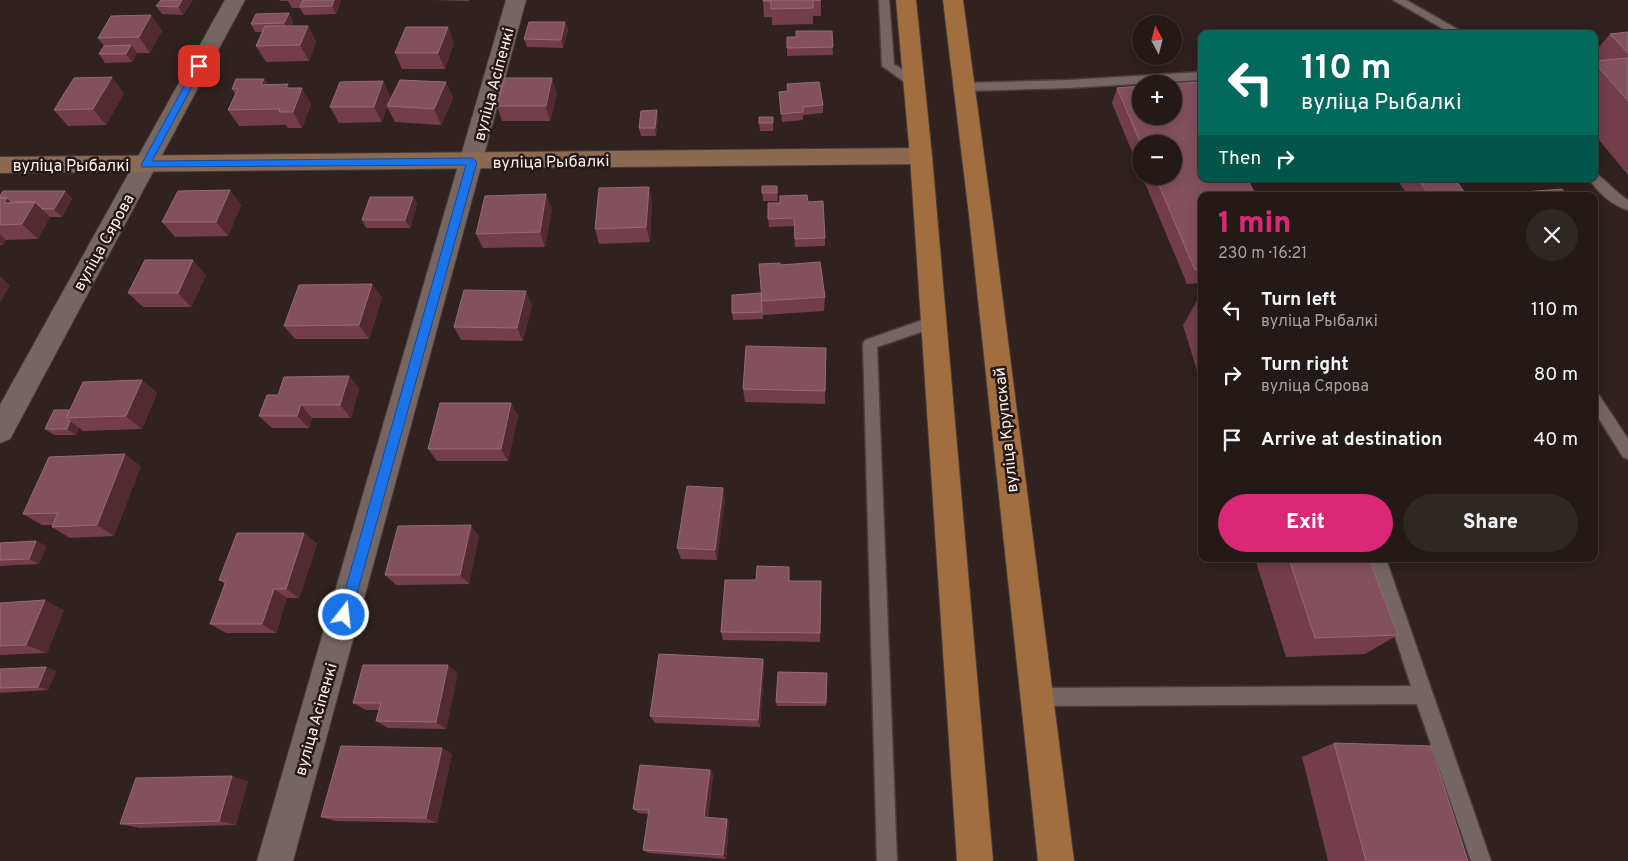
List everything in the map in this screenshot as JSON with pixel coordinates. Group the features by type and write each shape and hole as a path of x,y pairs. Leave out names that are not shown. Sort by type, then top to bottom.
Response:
{"main road":[{"path":"906,0 921,156 975,861"},
{"name":"вуліца Крупскай","path":"954,0 1035,697 1056,861"}],"street":[{"name":"вуліца Сярова","path":"0,431 235,0"},
{"name":"вуліца Асіпенкі","path":"275,861 516,0"},
{"name":"вуліца Рыбалкі","path":"0,166 921,156"}],"lane":[{"path":"884,0 888,66 914,83"},
{"path":"1398,0 1454,30"},
{"path":"965,87 1069,84 1198,76"},
{"path":"1598,182 1620,202 1628,205"},
{"path":"887,861 870,344 934,322"},
{"path":"1598,405 1628,452"},
{"path":"1379,562 1422,695 1481,861"},
{"path":"1035,697 1422,695"}],"building":[{"path":"161,0 182,0 178,7 156,6"},
{"path":"303,0 334,0 332,6 300,7"},
{"path":"763,0 813,0 813,8 771,9 771,1"},
{"path":"289,13 284,23 251,24 256,14"},
{"path":"151,15 139,37 98,38 111,16"},
{"path":"529,22 565,22 561,40 524,39"},
{"path":"265,26 308,26 300,45 256,46"},
{"path":"406,27 448,27 438,53 395,53"},
{"path":"796,31 832,31 833,47 787,48 787,37 796,37"},
{"path":"1628,32 1628,53 1610,34"},
{"path":"131,45 126,54 99,54 104,46"},
{"path":"1628,58 1628,101 1598,67 1598,61"},
{"path":"112,77 93,109 54,110 74,78"},
{"path":"505,78 552,78 546,106 497,106"},
{"path":"236,79 264,79 261,85 288,84 286,88 302,88 293,112 279,112 280,109 228,110 238,89 232,89"},
{"path":"400,80 446,82 434,109 387,106"},
{"path":"383,81 374,107 330,107 340,82"},
{"path":"819,82 823,105 803,107 803,112 781,114 779,92 788,91 787,84"},
{"path":"1198,82 1198,182 1249,182 1254,192 1198,192 1198,270 1195,270 1159,185 1182,185 1182,135 1137,135 1133,125 1182,125 1182,83"},
{"path":"1132,87 1132,123 1117,88"},
{"path":"657,110 655,128 639,128 641,111"},
{"path":"759,117 773,117 773,123 759,123"},
{"path":"1420,182 1457,182 1464,192 1427,192"},
{"path":"762,186 777,186 777,193 762,193"},
{"path":"649,187 646,227 595,229 599,188"},
{"path":"1562,189 1565,192 1523,192"},
{"path":"230,190 216,222 162,222 178,191"},
{"path":"3,191 65,191 54,209 42,209 35,202 12,202 7,198 0,198"},
{"path":"546,194 540,232 476,234 485,196"},
{"path":"807,195 808,202 823,201 825,238 795,239 794,218 768,219 768,203 780,203 780,196"},
{"path":"370,197 413,197 405,220 362,220"},
{"path":"0,198 7,198 4,203 35,202 22,224 0,225"},
{"path":"145,260 193,260 178,293 128,293"},
{"path":"820,262 825,297 762,301 759,264 780,263 780,265"},
{"path":"372,284 359,325 284,326 299,285"},
{"path":"464,290 526,291 517,328 454,327"},
{"path":"761,293 762,312 732,313 732,295"},
{"path":"746,346 826,348 825,391 743,389"},
{"path":"349,376 340,405 301,405 297,416 259,416 267,395 278,395 284,377"},
{"path":"142,380 126,416 66,418 83,382"},
{"path":"440,403 511,403 501,449 428,449"},
{"path":"54,410 70,410 66,418 70,421 67,429 45,429"},
{"path":"125,454 97,525 52,527 58,513 23,514 49,457"},
{"path":"687,486 723,488 715,550 677,548"},
{"path":"471,525 460,575 385,575 398,526"},
{"path":"237,533 304,533 286,589 274,589 262,624 210,624 226,581 219,580"},
{"path":"36,541 29,559 0,560 0,543"},
{"path":"1290,562 1370,562 1398,635 1315,638"},
{"path":"757,566 789,567 789,581 821,581 820,633 721,632 725,580 756,580"},
{"path":"45,600 26,645 0,646 0,603"},
{"path":"659,654 763,659 758,720 650,716"},
{"path":"363,665 448,665 436,722 376,721 381,703 353,703"},
{"path":"46,667 38,687 0,688 0,669"},
{"path":"778,672 827,673 826,703 776,702"},
{"path":"1334,743 1431,746 1468,861 1366,861"},
{"path":"341,746 442,748 426,818 321,817"},
{"path":"640,765 710,770 704,817 727,819 723,855 643,850 649,810 633,809"},
{"path":"232,776 219,821 120,824 136,778"}],"route":[{"path":"199,66 146,165 472,162 344,615"}]}
